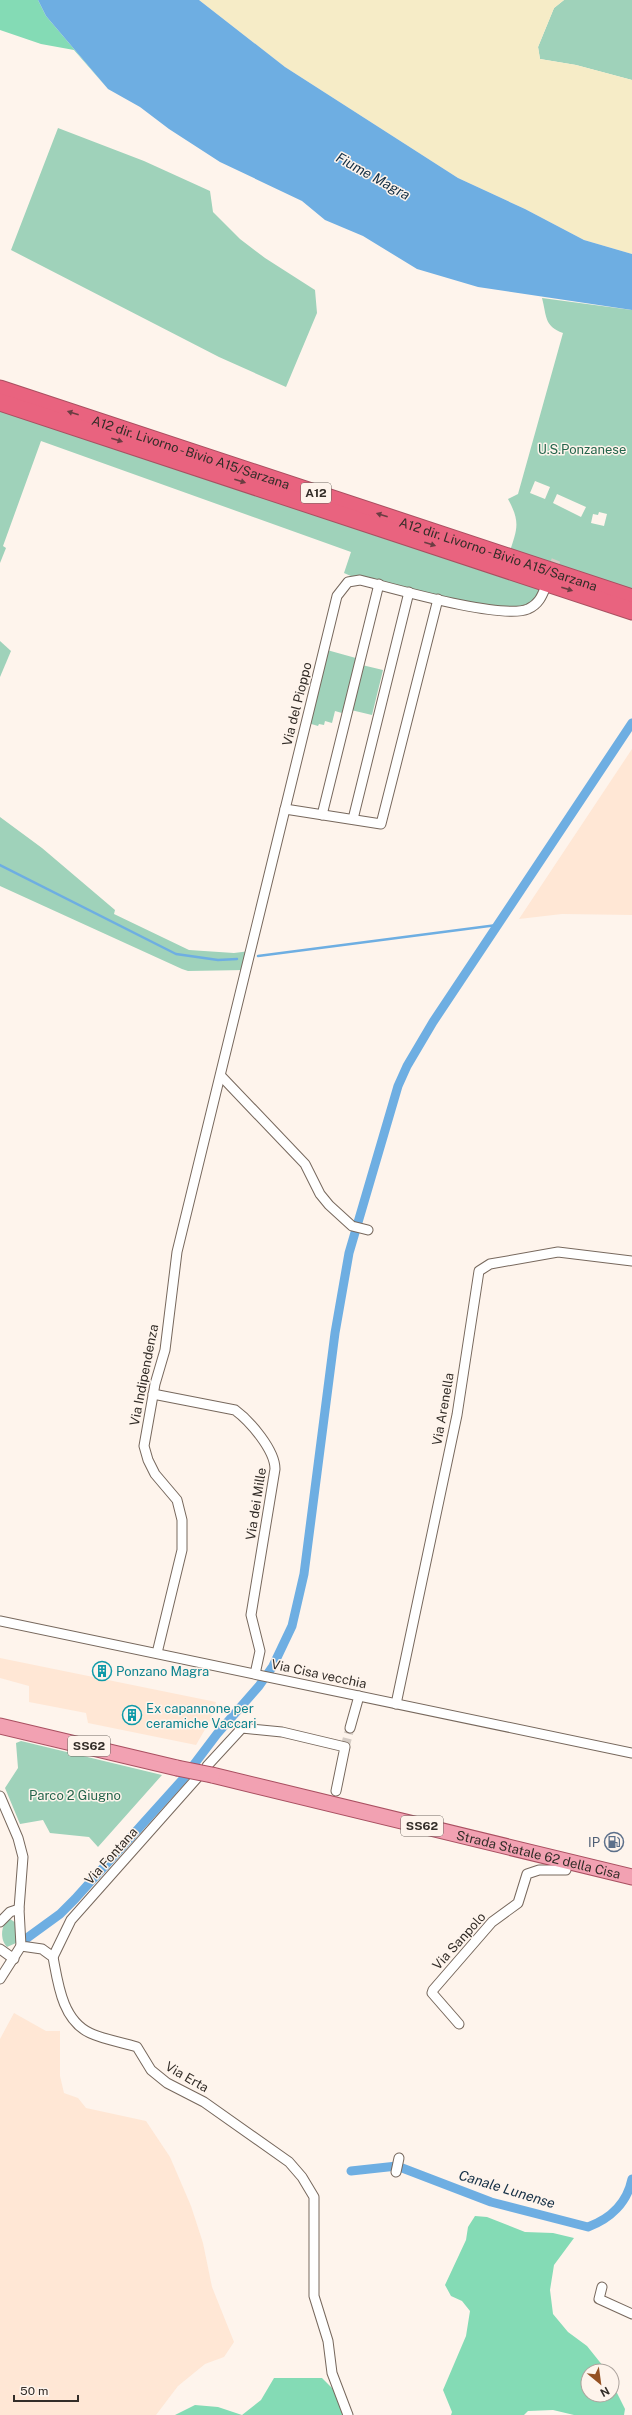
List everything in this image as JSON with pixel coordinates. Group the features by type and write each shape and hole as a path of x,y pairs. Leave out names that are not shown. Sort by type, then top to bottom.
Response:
{"highway":[{"name":"A12 dir. Livorno - Bivio A15/Sarzana","path":"0,388 632,598"},
{"name":"A12","path":"0,402 632,611"}],"main road":[{"name":"SS62","path":"0,1726 177,1768 210,1771"},
{"name":"Strada Statale 62 della Cisa","path":"210,1771 632,1877"}],"street":[{"name":"Via del Pioppo","path":"229,1046 337,596 342,587 354,579 461,605 517,612 535,606 541,599 546,586"},
{"path":"322,814 379,584"},
{"path":"353,819 409,592"},
{"path":"285,809 381,824 438,599"},
{"name":"Via Indipendenza","path":"157,1654 182,1550 183,1534 181,1511 177,1500 155,1474 144,1446 153,1394 165,1350 177,1252 229,1046"},
{"path":"221,1076 305,1164 320,1194 352,1226 365,1230"},
{"name":"Via Arenella","path":"396,1704 457,1415 479,1271 490,1264 558,1252 632,1261"},
{"name":"Via dei Mille","path":"153,1394 236,1410 246,1418 275,1458 276,1469 251,1615 260,1651 258,1675"},
{"name":"Via Cisa vecchia","path":"0,1621 632,1753"},
{"path":"350,1728 359,1696"},
{"path":"210,1771 242,1728 282,1732 345,1748 336,1791"},
{"name":"Via Fontana","path":"53,1957 71,1920 197,1778"},
{"path":"0,1796 18,1838 23,1857 19,1908 21,1946 0,1979"},
{"name":"Via Sanpolo","path":"459,2024 432,1993 433,1990 492,1922 518,1902 527,1874 539,1870 565,1870 566,1861"},
{"path":"0,1922 10,1912 19,1908"},
{"path":"21,1946 42,1949 53,1957"},
{"path":"0,1951 14,1959"},
{"name":"Via Erta","path":"53,1957 63,2002 78,2024 88,2032 137,2047 151,2070 167,2083 204,2102 289,2162 302,2177 314,2197 314,2296 328,2341 332,2373 348,2415"},
{"path":"396,2172 399,2158"},
{"path":"602,2287 600,2299 632,2314"}],"shaded area":[{"path":"632,749 632,915 562,914 519,919"},
{"path":"0,1658 216,1702 211,1719 196,1745 88,1723 86,1713 29,1702 29,1686 0,1678"},
{"path":"14,2013 46,2031 60,2031 60,2076 64,2093 78,2098 86,2108 146,2121 170,2157 191,2206 203,2243 212,2287 234,2342 224,2357 205,2364 178,2386 156,2415 0,2415 0,2039"}],"green space":[{"path":"0,0 38,0 46,16 108,89 74,50 41,44 0,30"},
{"path":"564,0 632,0 632,80 576,65 540,59 538,47 554,8"},
{"path":"58,128 144,161 210,191 213,212 240,239 265,258 315,290 317,313 286,387 219,357 11,250"},
{"name":"U.S.Ponzanese","path":"542,298 632,310 632,595 509,554 516,532 516,520 515,514 508,499 518,494 563,333 549,324","holes":["535,481 550,487 545,499 530,493","557,494 586,507 581,517 553,503","599,512 607,514 604,526 591,523 593,514 598,515"]},
{"path":"0,406 546,586 541,599 517,612 360,580 344,573 351,552 41,441 3,546 6,548 0,563"},
{"path":"0,641 11,651 0,677"},
{"path":"327,650 363,660 362,665 383,670 372,715 351,710 349,715 335,711 332,723 325,721 324,725 319,724 318,726 308,723"},
{"path":"0,817 42,848 115,910 114,914 189,950 234,953 250,951 245,970 188,971 182,969 0,886"},
{"name":"Parco 2 Giugno","path":"21,1741 162,1775 98,1847 89,1837 50,1833 43,1820 20,1824 5,1788 18,1768 16,1743"},
{"path":"10,1919 16,1923 16,1943 7,1947 3,1940 2,1932 4,1924"},
{"path":"475,2216 487,2217 525,2232 553,2233 574,2238 554,2265 550,2290 553,2314 568,2332 587,2346 601,2363 580,2363 580,2403 620,2403 620,2399 625,2409 624,2415 574,2415 553,2410 528,2411 524,2415 451,2415 452,2412 443,2390 466,2336 470,2311 462,2301 451,2296 445,2285 466,2240 468,2227"},
{"path":"274,2378 322,2378 338,2394 343,2415 242,2415 261,2400"},
{"path":"195,2405 218,2407 242,2415 175,2415"}],"sand":[{"path":"199,0 564,0 554,8 538,47 540,59 576,65 632,80 632,254 584,240 525,209 458,178 285,67"}],"water":[{"name":"Fiume Magra","path":"38,0 199,0 285,67 458,178 525,209 584,240 632,254 632,310 478,287 417,269 363,236 325,220 302,201 220,162 169,129 140,107 108,89 46,16"}],"waterway":[{"path":"27,1938 60,1914 75,1899 183,1779 217,1734 259,1686 273,1666 292,1626 304,1574 335,1333 349,1253 398,1086 407,1066 433,1022 632,723"},
{"path":"0,865 176,954 218,960 237,959"},
{"path":"258,956 497,925"},
{"name":"Canale Lunense","path":"351,2171 397,2166 491,2202 588,2227 603,2220 622,2203 630,2188 632,2179"}],"tunnel":[{"path":"550,575 556,560"},
{"path":"345,1747 350,1728"}],"place":[{"name":"Ponzano Magra","path":"102,1671"},
{"name":"Ex capannone per ceramiche Vaccari","path":"132,1715"},
{"name":"IP","path":"614,1842"}]}
